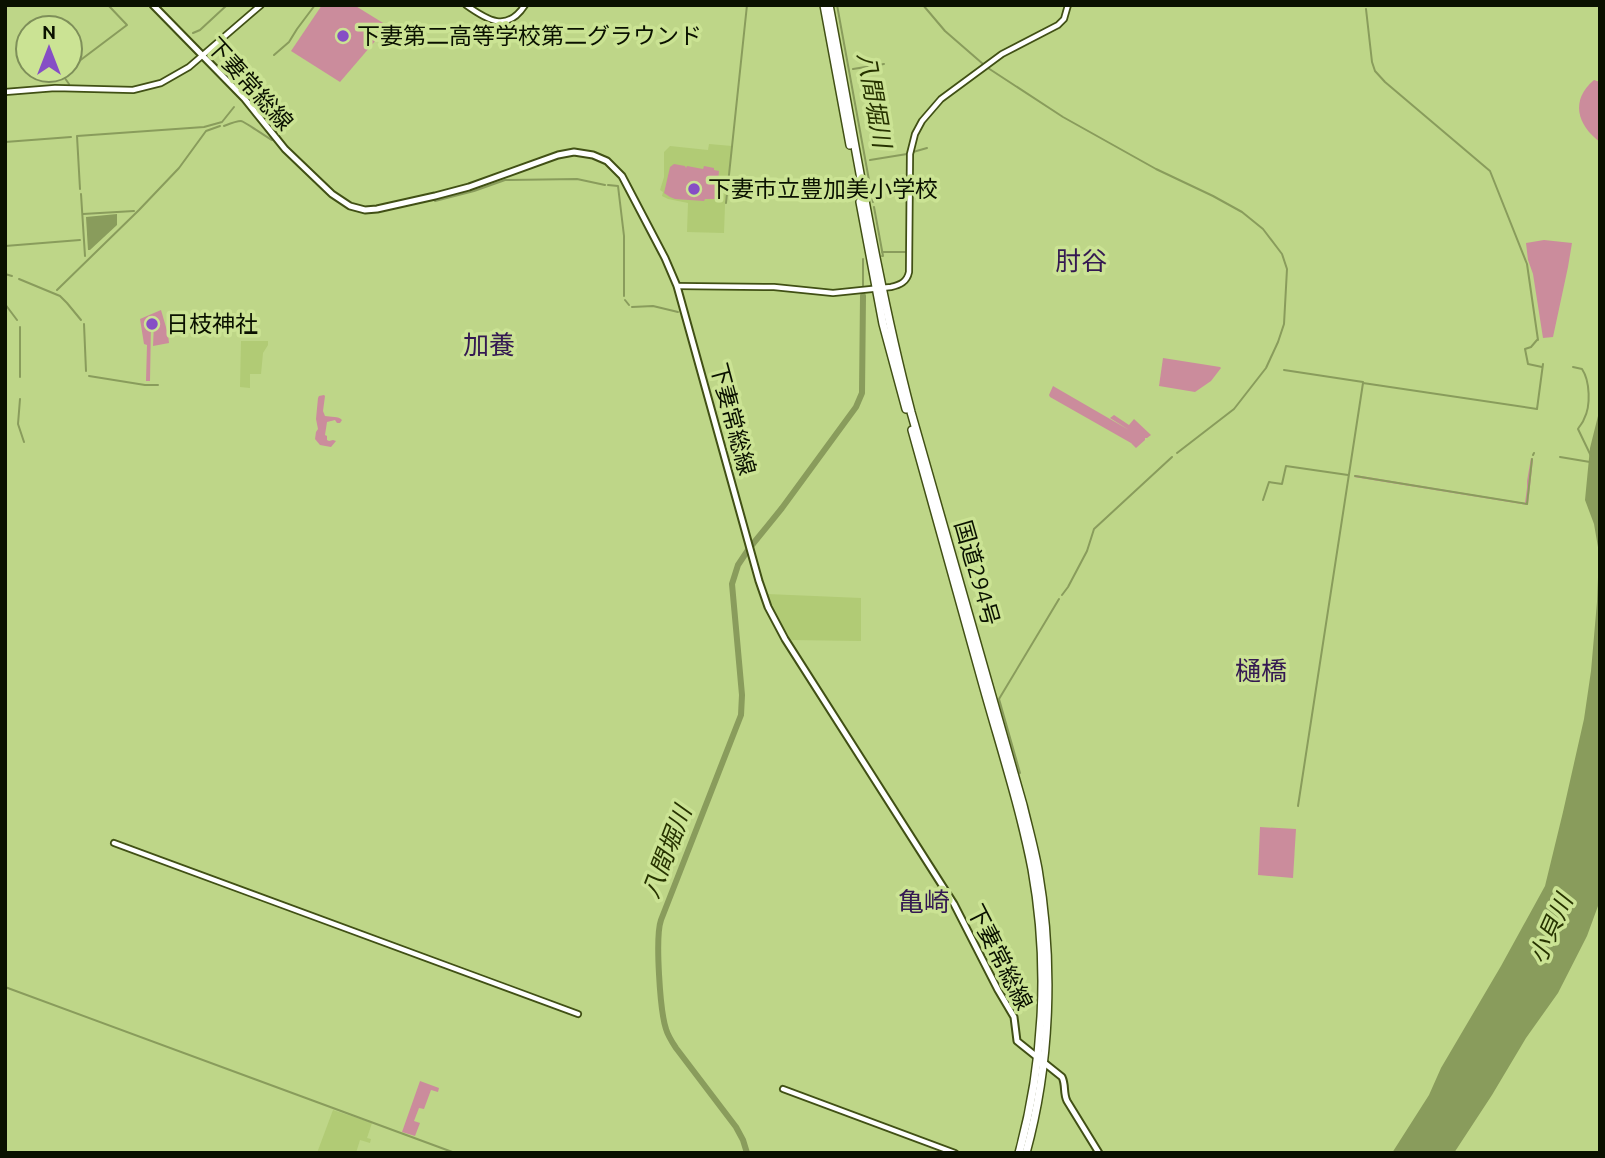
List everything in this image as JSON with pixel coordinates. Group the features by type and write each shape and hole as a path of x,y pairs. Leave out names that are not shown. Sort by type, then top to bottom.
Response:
{"highway":[{"name":"国道294号","path":"827,5 879,288 1035,855 1046,936 1047,994 1034,1120 1026,1153"},
{"name":"国道294号","path":"1020,1153 1041,1060"}],"main road":[{"name":"下妻常総線","path":"153,5 251,106 290,154 340,201 357,208 381,209 452,192 558,155 583,153 604,160 622,176 677,286 762,593 771,614 954,904 1014,1017 1017,1041 1062,1077 1067,1101 1099,1153"}],"street":[{"path":"5,92 55,89 127,90 160,83 185,70 261,5"},
{"path":"466,5 484,18 498,22 514,17 525,5"},
{"path":"677,286 774,287 833,293 900,285 908,276 910,154 915,134 924,117 942,99 1002,54 1058,25 1064,19 1068,5"},
{"path":"114,843 578,1014"},
{"path":"783,1089 956,1153"}],"shaded area":[{"name":"下妻第二高等学校第二グラウンド","path":"322,5 354,5 388,26 340,82 291,51"},
{"path":"1594,80 1600,82 1600,142 1586,128 1579,112 1582,96"},
{"name":"下妻市立豊加美小学校","path":"709,144 732,146 724,233 687,232 688,203 668,199 662,196 663,192 660,190 664,177 664,152 670,146 708,150"},
{"path":"674,164 686,168 703,169 704,166 719,171 716,199 675,199 664,193 670,167"},
{"path":"1544,240 1572,243 1553,337 1543,338 1526,243"},
{"path":"161,310 169,343 153,346 154,324 151,324 150,381 146,381 147,345 144,344 140,319"},
{"path":"241,341 268,341 263,353 261,374 250,374 250,388 240,387"},
{"path":"1163,358 1221,368 1211,381 1195,392 1159,386"},
{"path":"1053,386 1129,430 1110,418 1114,415 1129,425 1134,419 1151,435 1136,448 1050,397"},
{"path":"324,395 325,416 342,420 340,423 335,420 327,422 327,440 336,441 331,447 320,445 315,439 318,429 318,398"},
{"path":"1531,458 1528,505 1354,477 1355,475 1525,503"},
{"path":"767,594 861,598 861,641 791,640"},
{"path":"1260,827 1296,829 1293,878 1258,875"},
{"path":"420,1081 439,1088 438,1092 431,1090 424,1109 419,1108 414,1121 420,1123 415,1136 402,1132"},
{"path":"333,1110 372,1123 367,1138 371,1139 370,1143 360,1140 356,1153 317,1153"}],"water":[{"path":"117,214 117,225 88,250 86,217"},
{"name":"小貝川","path":"1600,408 1598,906 1587,936 1558,993 1526,1038 1454,1153 1392,1153 1429,1095 1441,1068 1545,886 1584,719 1591,671 1599,553 1594,524 1585,500 1590,448"}],"waterway":[{"path":"84,57 127,25 108,5"},
{"path":"193,33 200,30 227,5"},
{"path":"274,55 289,42 315,5"},
{"path":"726,203 747,5"},
{"name":"八間堀川","path":"837,5 873,202"},
{"path":"923,5 945,31 983,64"},
{"path":"1366,9 1375,71 1490,171 1527,264 1538,340"},
{"path":"853,69 884,64"},
{"path":"988,68 1063,117 1156,169 1242,212 1263,229 1282,254 1287,269 1284,324 1266,368 1234,409 1177,453"},
{"path":"80,189 77,136 204,127 222,122 234,107"},
{"path":"224,126 241,121 272,140"},
{"path":"57,290 179,168 206,131 220,126"},
{"path":"5,142 71,137"},
{"path":"913,152 927,148"},
{"path":"870,160 907,154"},
{"path":"435,201 505,180 577,179 605,185"},
{"path":"608,185 618,186 624,236 624,296"},
{"path":"81,194 85,256"},
{"name":"八間堀川","path":"874,207 882,256"},
{"path":"83,214 134,211"},
{"path":"5,246 80,240"},
{"path":"882,252 905,252"},
{"name":"八間堀川","path":"863,259 863,286"},
{"path":"5,274 12,276"},
{"path":"19,279 60,296 81,320"},
{"name":"八間堀川","path":"752,545 856,407 862,393 863,296"},
{"path":"625,300 629,305"},
{"path":"5,304 17,320"},
{"path":"632,307 653,306 678,312"},
{"path":"84,324 86,371"},
{"path":"20,327 20,377"},
{"path":"1537,340 1525,349 1528,364 1542,367"},
{"path":"1298,806 1363,383 1537,409 1543,364"},
{"path":"1573,367 1582,369 1587,380 1588,407 1578,429 1591,456"},
{"path":"1284,370 1363,382"},
{"path":"89,376 158,385"},
{"path":"20,399 18,424 24,442"},
{"path":"1062,595 1087,551 1094,529 1172,457"},
{"path":"1560,457 1590,462"},
{"path":"1355,476 1527,504 1532,459"},
{"path":"1263,500 1269,482 1282,484 1286,466 1348,475"},
{"name":"八間堀川","path":"747,1153 736,1127 668,1034 662,1007 658,957 661,920 741,715 742,695 732,584 738,565 748,550"},
{"path":"1020,773 999,699 1059,599"},
{"path":"5,987 455,1153"}],"place":[{"name":"下妻第二高等学校第二グラウンド","path":"343,36"},
{"name":"下妻市立豊加美小学校","path":"694,189"},
{"name":"日枝神社","path":"152,324"}],"district":[{"name":"肘谷","path":"1081,261"},
{"name":"加養","path":"489,345"},
{"name":"樋橋","path":"1261,671"},
{"name":"亀崎","path":"924,902"}]}
